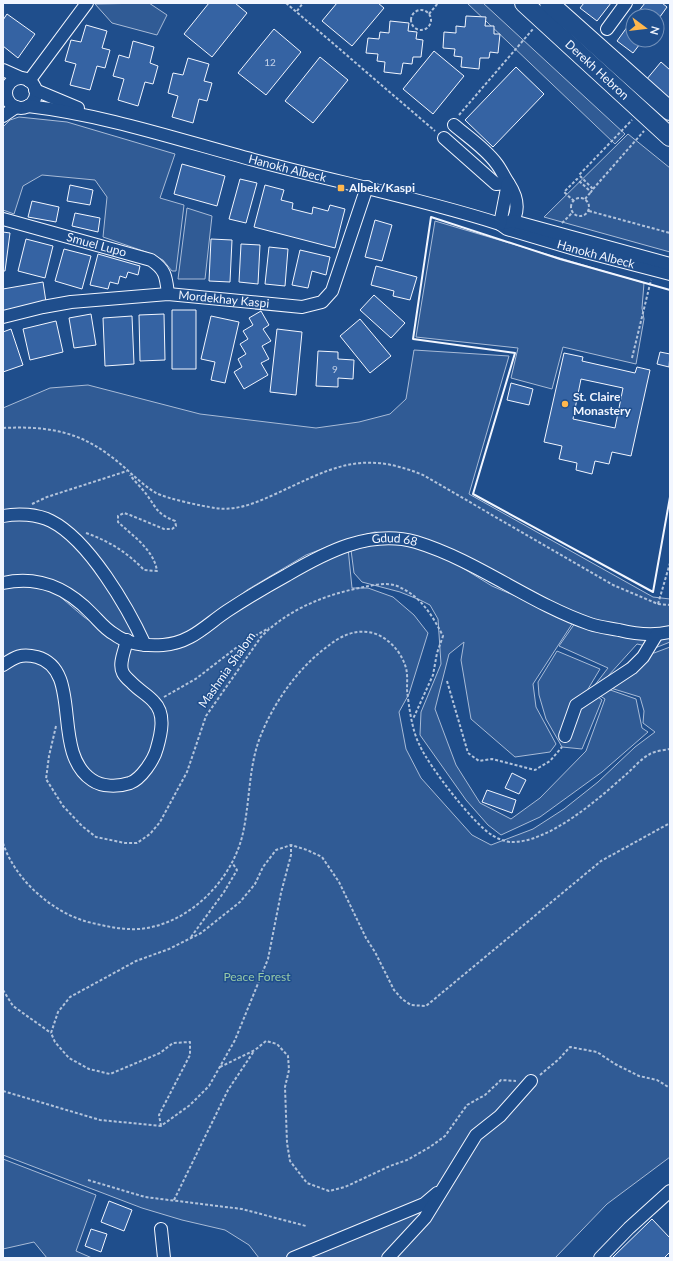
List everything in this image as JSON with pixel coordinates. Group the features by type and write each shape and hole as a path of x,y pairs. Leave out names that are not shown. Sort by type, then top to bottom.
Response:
{"highway":[{"name":"Derekh Hebron","path":"524,3 545,11 670,112"},
{"name":"Derekh Hebron","path":"545,11 646,116 670,138"}],"street":[{"path":"28,83 87,3"},
{"path":"607,29 626,3"},
{"name":"Hanokh Albeck","path":"3,70 28,83 121,123"},
{"path":"22,107 10,104 5,98 7,88 12,81 28,83"},
{"path":"3,116 33,100 28,83"},
{"name":"Hanokh Albeck","path":"22,107 67,111 121,123 254,160 420,200 670,274"},
{"path":"456,120 487,152 503,172 508,183 507,225"},
{"path":"444,138 496,184 508,183"},
{"name":"Mordekhay Kaspi","path":"3,317 42,307 71,302 168,294 284,306 312,306 322,302 328,296 337,280 367,187"},
{"name":"Smuel Lupo","path":"3,219 151,260 160,266 166,276 168,294"},
{"name":"Hanokh Albeck","path":"507,225 670,264"},
{"path":"3,516 20,514 38,517 51,521 72,537 115,589 133,620 144,645"},
{"name":"Gdud 68","path":"3,583 25,580 50,585 68,593 115,635 144,645 165,645 191,638 247,598 327,553 362,541 379,538 414,542 433,548 542,603 591,624 626,632 657,634 670,632"},
{"path":"566,736 576,705 632,668 644,657 657,634"},
{"path":"3,665 15,657 31,656 46,660 54,669 61,681 70,746 76,762 84,774 97,783 111,786 131,783 148,768 157,750 161,727 160,712 155,702 138,689 123,673 122,661 127,640"},
{"path":"388,1258 425,1218 476,1135 500,1116 531,1081"},
{"path":"293,1258 424,1204 444,1187"},
{"path":"600,1258 629,1228 670,1190"},
{"path":"161,1229 164,1258"}],"path":[{"path":"286,3 444,138"},
{"path":"297,11 303,3"},
{"path":"429,14 438,3"},
{"path":"423,10 429,14 431,21 425,29 417,28 412,24 412,17 417,11 423,10"},
{"path":"456,120 545,11"},
{"path":"594,189 579,176 646,116"},
{"path":"585,199 594,189 646,116"},
{"path":"574,200 564,192 577,179 591,192"},
{"path":"589,211 590,206 585,199 579,198 574,200 571,206 575,215 581,216 589,211 670,233"},
{"path":"632,358 654,270"},
{"path":"3,428 41,427 66,433 91,443 104,451 158,494 216,508 247,506 346,464 364,462 385,463 406,468 423,475 613,585 658,604 670,606"},
{"path":"28,506 47,497 126,470"},
{"path":"60,527 74,529 100,538 134,560 144,570 157,571 156,563 150,553 118,522 118,516 124,513 164,529 172,529 176,526 175,521 164,517 156,511 147,495 126,470"},
{"path":"658,604 670,563"},
{"name":"Mashmia Shalom","path":"56,724 46,779 63,806 82,826 96,837 125,843 137,843 150,834 160,822 173,801 187,772 206,716 254,645 272,626 295,611 339,592 380,584 396,585 412,594 425,606 443,636 437,653 433,675 413,720"},
{"path":"155,702 197,678 241,644 272,626"},
{"path":"3,843 5,850 22,877 50,905 74,918 113,928 140,929 154,926 185,914 214,889 233,864 242,837 251,769 259,740 275,705 295,678 316,657 340,638 361,630 380,635 396,648 406,666 408,692 419,745 442,781 476,821 491,835 510,842 531,839 581,813 650,754 670,749"},
{"path":"447,681 468,753 479,761 492,759 535,770 550,761 562,748 566,736"},
{"path":"51,1033 58,1012 70,997 136,961 169,949 201,933 240,902 255,884 263,867 276,850 291,845 322,857 340,882 366,938 375,952 394,990 411,1005 426,1006 601,861 670,823"},
{"path":"3,1091 100,1120 161,1126 194,1100 209,1086 235,1040 268,959 281,893 291,855 291,845"},
{"path":"190,938 224,892 237,870 233,864"},
{"path":"3,990 13,1006 51,1033 55,1042 69,1058 89,1069 110,1074 160,1053 173,1043 190,1042 190,1054 159,1115 161,1126"},
{"path":"220,1067 255,1050 266,1041 277,1044 288,1056 289,1070 284,1088 287,1143 290,1162 307,1183 329,1191 345,1186 407,1160 430,1147 445,1136 467,1105 485,1095 501,1080 531,1081 559,1060 570,1047 597,1052 615,1064 639,1076 657,1080 670,1088"},
{"path":"174,1201 228,1090 255,1050"},
{"path":"88,1180 145,1197 242,1209 306,1226"}],"shaded area":[{"path":"149,3 167,15 157,35 112,23 95,4"},
{"path":"467,3 483,3 625,134 615,144"},
{"path":"19,117 67,122 175,154 160,198 184,205 176,271 172,271 163,260 146,252 103,237 107,197 95,180 42,175 23,186 14,214 3,210 3,127 10,120"},
{"path":"628,134 670,168 670,252 544,217"},
{"path":"187,208 212,216 205,279 178,279"},
{"path":"435,221 644,283 642,308 644,319 636,364 563,347 552,389 511,378 518,348 416,337"},
{"path":"414,350 509,356 469,494 653,597 670,599 670,642 655,648 637,644 599,686 636,699 642,728 648,732 602,772 540,817 501,835 488,825 466,800 420,735 421,712 441,664 438,619 430,605 420,600 400,592 362,582 354,573 351,550 392,541 420,549 453,562 492,586 574,621 533,684 536,707 556,744 550,752 515,757 471,719 461,660 464,642 449,654 435,709 456,765 480,803 511,819 540,798 586,751 605,699 591,690 608,668 559,646 580,616 486,567 393,534 375,532 348,539 306,555 247,590 196,630 174,638 158,640 132,638 121,633 73,591 3,578 3,408 50,388 88,385 200,414 316,428 359,422 390,414 406,399"},
{"name":"Peace Forest","path":"348,548 352,588 368,588 393,597 414,615 428,633 409,694 399,712 406,749 421,778 472,835 491,845 533,829 564,809 598,782 635,747 655,732 643,723 644,711 640,697 604,686 641,650 654,653 670,647 670,1157 607,1204 555,1258 259,1258 249,1245 225,1230 182,1220 142,1208 3,1155 3,581 29,579 57,594 84,617 127,647 177,649 207,634 224,618 250,600"},
{"path":"557,651 600,669 588,689 602,700 582,749 562,747 546,719 539,695 538,682"},
{"path":"3,1159 96,1195 76,1251 92,1258 47,1258 34,1242 3,1249"}],"building":[{"path":"209,3 235,3 247,13 212,57 184,34"},
{"path":"337,3 378,3 384,8 352,46 322,21"},
{"path":"584,3 611,3 597,21 580,8"},
{"path":"645,3 662,3 667,7 665,10 665,8 641,8"},
{"path":"7,14 35,34 18,58 3,46 3,20"},
{"path":"466,16 486,17 485,26 494,26 494,34 500,34 498,53 490,52 489,58 480,58 479,69 461,67 462,57 454,56 455,49 443,48 444,32 456,33 456,26 465,27"},
{"path":"390,21 409,23 408,31 417,32 416,39 423,40 421,57 413,57 412,64 403,63 401,74 384,72 385,62 377,61 378,54 366,53 368,38 379,39 380,32 389,33"},
{"path":"86,25 107,31 102,48 110,50 105,68 97,66 90,90 70,85 76,64 65,61 71,40 81,42"},
{"path":"274,29 301,52 266,95 238,73"},
{"path":"625,30 625,47 617,41"},
{"path":"133,41 154,47 150,63 158,66 153,84 145,82 138,106 118,100 124,79 113,76 119,55 129,58"},
{"path":"626,48 637,48 633,53"},
{"path":"434,51 464,76 433,114 403,89"},
{"path":"320,57 348,80 313,123 285,101"},
{"path":"188,58 209,64 204,81 212,83 207,101 199,99 193,123 172,117 178,96 168,93 173,73 183,75"},
{"path":"661,62 670,70 670,100 646,80"},
{"path":"516,67 544,94 493,147 465,120"},
{"path":"182,164 225,176 217,206 174,194"},
{"path":"240,179 257,183 246,223 229,219"},
{"path":"70,185 93,190 90,205 67,201"},
{"path":"265,185 284,190 281,200 293,203 292,209 312,214 313,207 328,211 330,205 345,209 335,248 254,227"},
{"path":"32,201 59,207 56,222 28,217"},
{"path":"75,213 100,218 98,232 72,226"},
{"path":"375,220 392,225 382,261 365,257"},
{"path":"3,232 10,233 5,271 3,271"},
{"path":"26,239 53,246 45,278 18,271"},
{"path":"211,239 232,240 230,282 209,281"},
{"path":"241,244 260,245 258,284 239,282"},
{"path":"269,247 288,249 285,286 265,284"},
{"path":"64,249 91,256 82,289 55,281"},
{"path":"300,250 330,257 326,275 312,271 308,288 292,285"},
{"path":"98,254 140,266 138,275 128,272 126,278 120,276 118,284 110,282 108,289 90,285"},
{"path":"376,266 417,277 410,300 393,296 394,291 371,285"},
{"path":"43,282 46,302 3,311 3,289"},
{"path":"374,295 405,323 391,338 360,310"},
{"path":"172,310 196,310 196,369 172,369"},
{"path":"261,311 269,325 263,329 271,341 262,346 269,359 261,363 268,375 244,389 234,372 242,367 238,359 246,354 240,344 248,339 243,331 253,325 249,318"},
{"path":"91,314 96,345 74,348 69,318"},
{"path":"164,314 165,360 140,361 139,315"},
{"path":"132,316 134,364 105,366 103,318"},
{"path":"211,316 239,322 225,383 211,380 215,362 201,359"},
{"path":"360,319 391,356 370,373 340,336"},
{"path":"56,321 63,352 30,360 23,329"},
{"path":"11,329 23,365 3,372 3,332"},
{"path":"277,329 302,332 296,395 270,392"},
{"path":"318,351 338,352 338,359 354,360 353,379 338,378 338,387 316,386"},
{"path":"660,352 670,354 669,367 657,364"},
{"name":"St. Claire Monastery","path":"564,353 583,357 582,361 635,373 637,367 650,370 631,456 612,452 609,464 595,461 592,474 576,470 577,463 559,459 562,446 544,442","holes":["581,379 623,388 615,428 573,419"]},
{"path":"511,383 533,389 529,405 507,400"},
{"path":"512,773 526,780 519,794 505,788"},
{"path":"487,790 516,800 512,813 482,802"},
{"path":"109,1201 132,1210 124,1231 101,1222"},
{"path":"652,1219 670,1238 670,1252 664,1258 612,1258"},
{"path":"91,1229 107,1234 101,1252 85,1246"}],"wall":[{"path":"670,290 560,259 431,217 413,339 515,353 473,494 653,592 670,497"}],"place":[{"name":"Albek/Kaspi","path":"341,188"},
{"name":"St. Claire Monastery","path":"565,404"}]}
